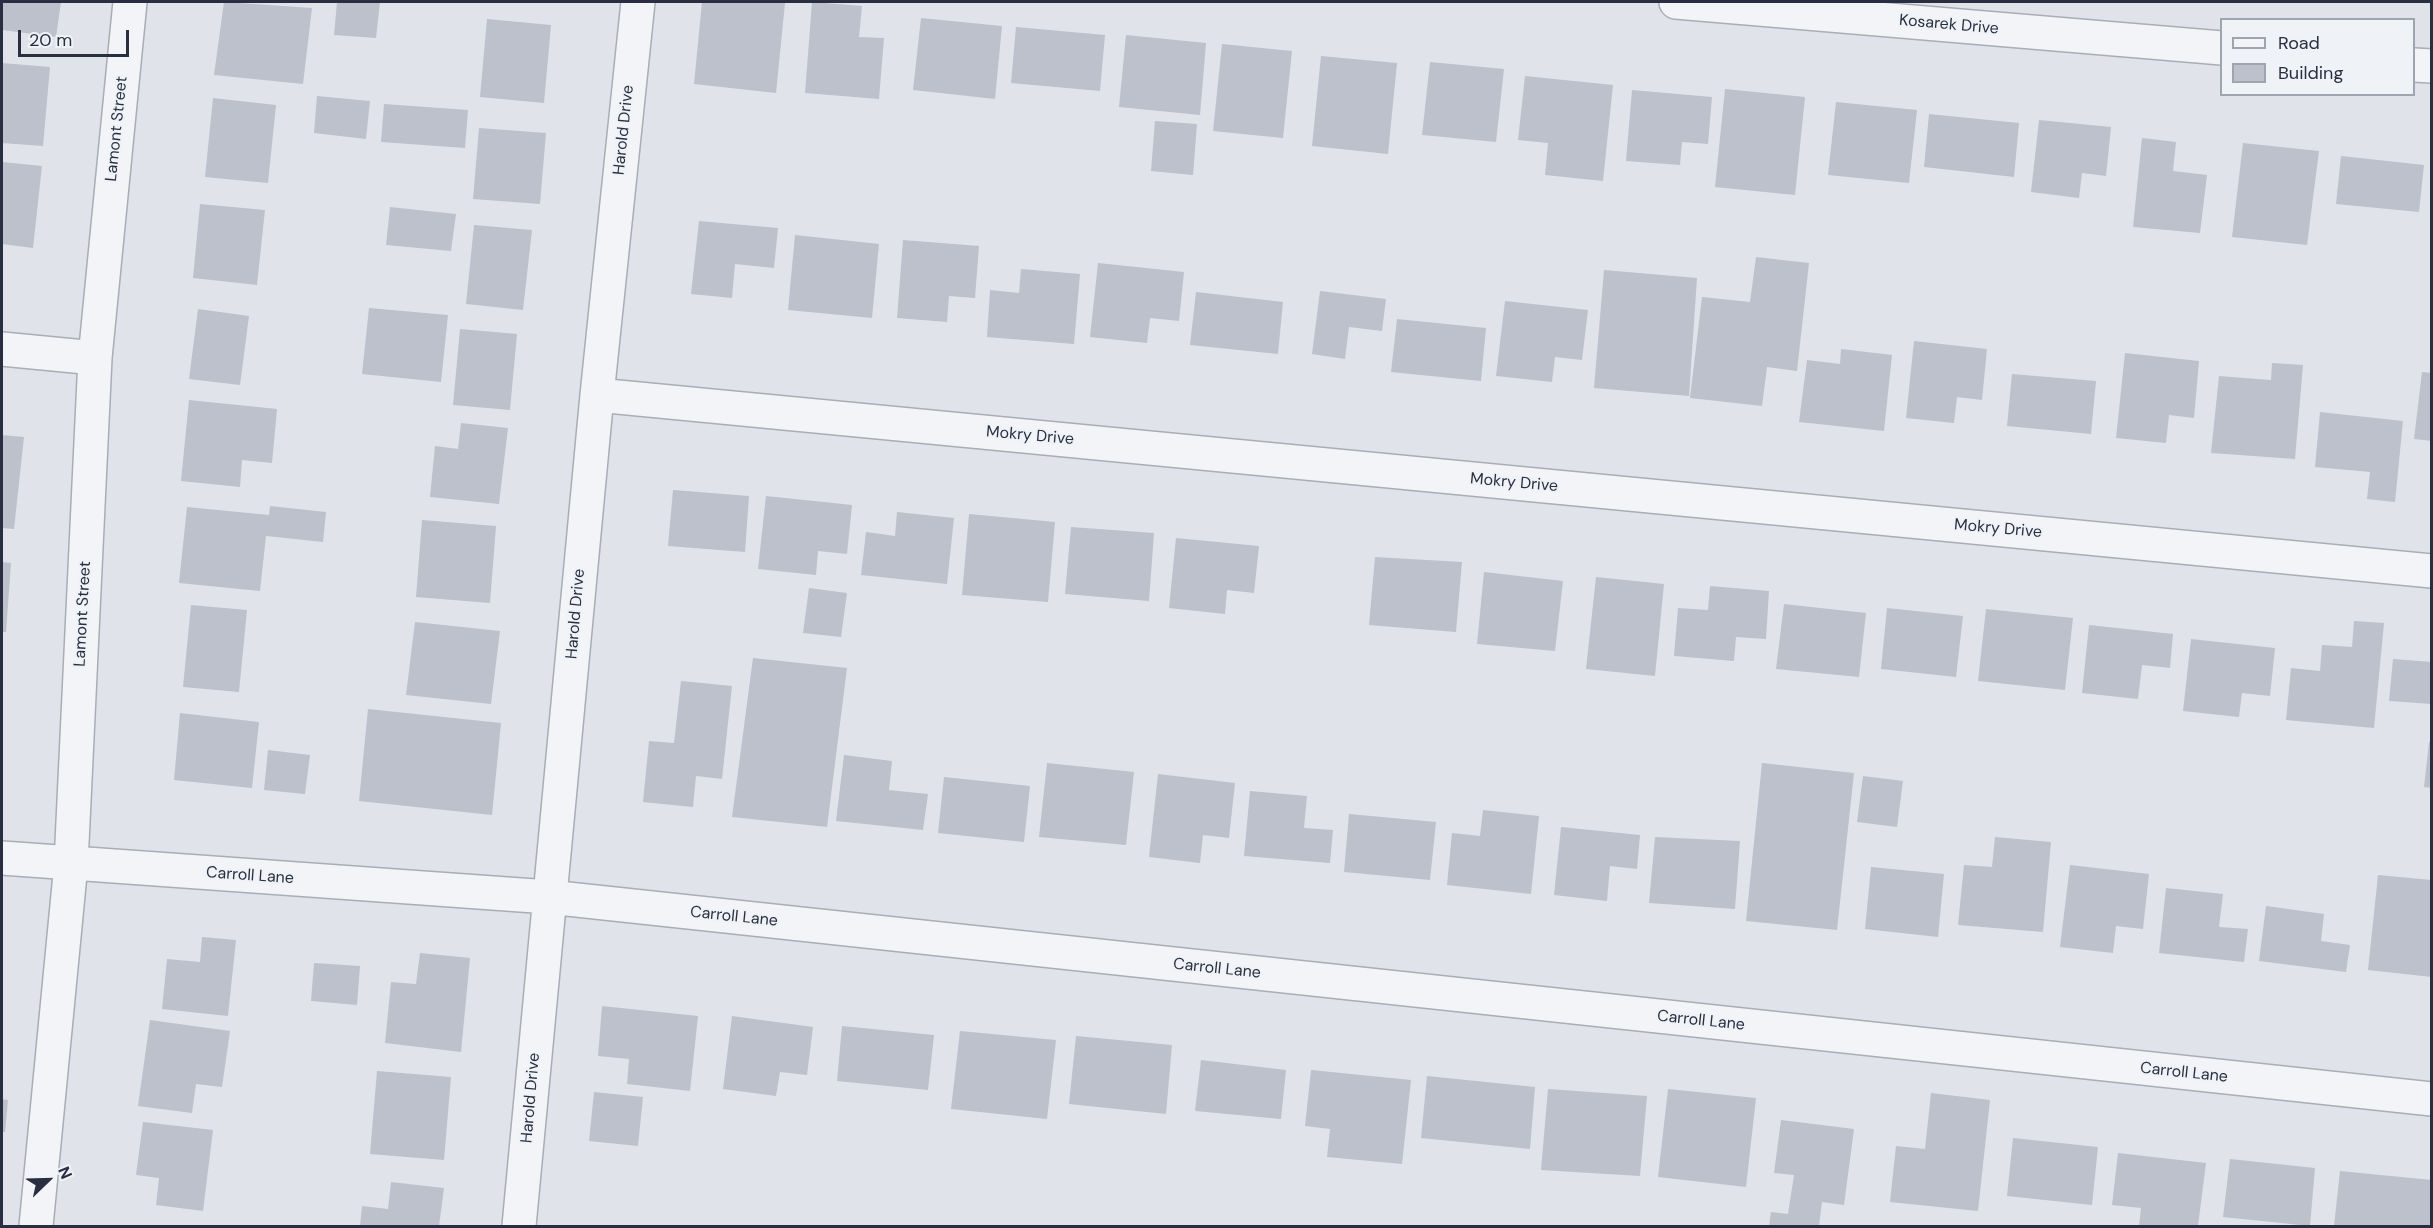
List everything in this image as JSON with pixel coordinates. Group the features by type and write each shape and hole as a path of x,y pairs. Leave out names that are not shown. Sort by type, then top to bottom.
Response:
{"street":[{"name":"Lamont Street","path":"36,1227 71,864 95,358 130,2"},
{"name":"Harold Drive","path":"519,1227 597,395 638,2"},
{"name":"Kosarek Drive","path":"1676,2 2220,48"},
{"path":"2415,65 2432,66"},
{"path":"2,350 95,358"},
{"name":"Mokry Drive","path":"597,395 2432,571"},
{"name":"Carroll Lane","path":"2,858 549,897 2432,1100"}],"building":[{"path":"2,2 61,2 56,37 2,30"},
{"path":"224,2 312,8 303,84 214,75"},
{"path":"337,2 380,2 376,38 334,35"},
{"path":"702,2 785,3 776,93 694,84"},
{"path":"812,2 862,6 859,37 884,38 879,99 805,93"},
{"path":"921,18 1002,26 995,99 913,90"},
{"path":"487,19 551,25 544,103 480,97"},
{"path":"1016,27 1105,35 1100,91 1011,83"},
{"path":"1126,35 1206,43 1200,115 1119,107"},
{"path":"1222,44 1292,51 1283,138 1213,131"},
{"path":"1321,56 1397,63 1388,154 1312,146"},
{"path":"1430,62 1504,69 1496,142 1422,135"},
{"path":"2,63 50,67 43,146 2,143"},
{"path":"1525,76 1613,85 1603,181 1545,175 1548,143 1518,140"},
{"path":"1725,89 1805,97 1795,195 1715,187"},
{"path":"1632,90 1712,97 1708,144 1682,142 1680,165 1626,161"},
{"path":"317,96 370,101 366,139 314,133"},
{"path":"213,98 276,105 268,183 205,177"},
{"path":"1836,102 1917,110 1909,183 1828,175"},
{"path":"384,104 468,110 465,148 381,142"},
{"path":"1929,114 2019,123 2014,177 1924,167"},
{"path":"2039,120 2111,127 2106,176 2082,173 2079,198 2031,192"},
{"path":"1155,121 1197,124 1193,175 1151,171"},
{"path":"479,128 546,133 540,204 473,199"},
{"path":"2142,138 2176,142 2173,171 2207,175 2200,233 2133,227"},
{"path":"2243,143 2319,151 2307,245 2232,237"},
{"path":"2341,156 2424,165 2419,212 2336,204"},
{"path":"2,162 42,166 33,248 2,244"},
{"path":"200,204 265,210 257,285 193,278"},
{"path":"390,207 456,214 451,251 386,245"},
{"path":"699,221 778,228 774,268 735,264 732,298 691,294"},
{"path":"474,225 532,230 523,310 466,304"},
{"path":"795,235 879,244 872,318 788,310"},
{"path":"903,240 979,246 975,298 949,296 947,322 897,318"},
{"path":"1756,257 1809,263 1797,371 1767,367 1762,406 1690,398 1702,297 1750,302"},
{"path":"1098,263 1184,272 1179,321 1150,318 1147,343 1090,337"},
{"path":"1021,269 1080,274 1074,344 987,337 990,290 1019,293"},
{"path":"1604,270 1697,278 1689,396 1594,388"},
{"path":"1320,291 1386,299 1382,331 1349,327 1345,359 1312,354"},
{"path":"1196,292 1283,302 1278,354 1190,345"},
{"path":"1505,301 1588,310 1582,360 1555,357 1552,382 1496,376"},
{"path":"369,308 448,315 441,382 362,374"},
{"path":"198,309 249,316 240,385 189,379"},
{"path":"1397,319 1486,328 1481,381 1391,372"},
{"path":"460,329 517,334 510,410 453,405"},
{"path":"1914,341 1987,349 1982,400 1957,397 1954,423 1906,418"},
{"path":"1841,349 1892,355 1884,431 1799,422 1807,360 1840,364"},
{"path":"2125,353 2199,361 2194,418 2169,415 2166,443 2116,438"},
{"path":"2272,363 2303,365 2295,459 2211,453 2219,376 2271,380"},
{"path":"2422,372 2432,373 2432,441 2414,439"},
{"path":"2012,374 2096,381 2091,434 2007,426"},
{"path":"189,400 277,409 272,463 242,460 240,487 181,481"},
{"path":"2320,412 2403,421 2395,502 2367,499 2370,472 2315,467"},
{"path":"461,423 508,428 499,504 430,497 435,446 458,449"},
{"path":"2,435 24,437 14,529 2,528"},
{"path":"673,490 749,496 745,552 668,546"},
{"path":"766,496 852,505 847,554 818,551 816,575 758,569"},
{"path":"270,506 326,512 323,542 266,536 260,591 179,583 187,507 269,515"},
{"path":"897,512 954,518 947,584 861,575 866,532 895,536"},
{"path":"969,514 1055,522 1048,602 962,595"},
{"path":"422,520 496,526 490,603 416,597"},
{"path":"1071,527 1154,533 1149,601 1065,594"},
{"path":"1176,538 1259,546 1254,593 1227,590 1225,614 1169,608"},
{"path":"1375,557 1462,562 1456,632 1369,625"},
{"path":"2,562 11,563 6,632 2,632"},
{"path":"1484,572 1563,581 1555,651 1477,644"},
{"path":"1596,577 1664,584 1655,676 1586,669"},
{"path":"1710,586 1769,591 1766,639 1736,637 1734,661 1674,656 1678,608 1708,610"},
{"path":"809,588 847,593 841,637 803,633"},
{"path":"1784,604 1866,613 1859,677 1776,669"},
{"path":"191,605 247,610 239,692 183,687"},
{"path":"1887,608 1963,616 1956,677 1881,669"},
{"path":"1986,609 2073,618 2065,690 1978,681"},
{"path":"2354,621 2384,623 2374,728 2286,720 2291,668 2320,671 2322,645 2352,647"},
{"path":"415,622 500,631 491,704 406,695"},
{"path":"2089,625 2173,634 2170,668 2142,665 2138,699 2082,693"},
{"path":"2191,639 2275,648 2270,696 2242,693 2239,717 2183,711"},
{"path":"753,658 847,668 827,827 732,817"},
{"path":"2393,659 2432,662 2432,704 2389,701"},
{"path":"681,681 732,686 722,779 696,776 693,807 643,802 649,741 674,743"},
{"path":"368,709 501,723 492,815 359,801"},
{"path":"180,713 259,722 252,788 174,780"},
{"path":"2429,742 2432,742 2432,788 2424,787"},
{"path":"268,750 310,755 305,794 264,790"},
{"path":"844,755 892,761 889,790 928,794 923,830 836,821"},
{"path":"1047,763 1134,772 1126,845 1039,837"},
{"path":"1762,763 1854,773 1837,930 1746,921"},
{"path":"1158,774 1235,783 1229,838 1203,835 1200,863 1149,857"},
{"path":"1863,776 1903,781 1897,827 1857,822"},
{"path":"944,777 1030,786 1024,842 938,833"},
{"path":"1250,791 1307,796 1304,828 1333,830 1330,863 1244,856"},
{"path":"1483,810 1539,816 1531,894 1447,885 1452,833 1480,836"},
{"path":"1349,814 1436,822 1430,880 1344,872"},
{"path":"1561,827 1640,835 1637,869 1610,866 1607,901 1554,895"},
{"path":"1655,837 1740,841 1735,909 1649,903"},
{"path":"1995,837 2051,842 2043,932 1958,925 1964,865 1992,867"},
{"path":"2070,865 2149,874 2143,929 2116,926 2113,953 2060,947"},
{"path":"1871,867 1944,874 1938,937 1865,929"},
{"path":"2378,875 2432,880 2432,977 2368,970"},
{"path":"2166,888 2223,894 2219,927 2248,929 2244,962 2159,953"},
{"path":"2266,906 2324,914 2321,941 2350,945 2346,972 2259,961"},
{"path":"202,937 236,940 228,1016 162,1009 167,959 200,962"},
{"path":"420,953 470,958 461,1052 385,1043 391,982 416,984"},
{"path":"314,963 360,966 357,1005 311,1001"},
{"path":"602,1006 698,1016 690,1091 627,1084 629,1059 598,1056"},
{"path":"732,1016 813,1027 807,1075 780,1072 776,1096 723,1089"},
{"path":"150,1020 230,1031 222,1087 196,1084 192,1113 138,1106"},
{"path":"842,1026 934,1035 928,1090 837,1081"},
{"path":"960,1031 1056,1040 1047,1119 951,1109"},
{"path":"1076,1036 1172,1045 1166,1114 1069,1104"},
{"path":"1201,1060 1286,1070 1281,1119 1195,1111"},
{"path":"1311,1070 1411,1080 1402,1164 1327,1157 1330,1129 1305,1126"},
{"path":"377,1071 451,1077 444,1160 370,1154"},
{"path":"1427,1076 1535,1087 1530,1149 1421,1138"},
{"path":"1548,1089 1647,1096 1640,1176 1541,1170"},
{"path":"1668,1089 1756,1098 1746,1187 1658,1177"},
{"path":"594,1092 643,1097 638,1146 589,1141"},
{"path":"1931,1093 1990,1100 1978,1211 1890,1202 1896,1146 1925,1149"},
{"path":"2,1099 8,1100 5,1132 2,1132"},
{"path":"1781,1120 1854,1129 1844,1205 1822,1202 1819,1226 1769,1226 1771,1212 1788,1214 1794,1175 1774,1173"},
{"path":"143,1122 213,1130 203,1211 156,1205 159,1178 136,1175"},
{"path":"2013,1138 2098,1147 2092,1205 2007,1196"},
{"path":"2118,1153 2206,1163 2198,1226 2139,1226 2141,1208 2112,1205"},
{"path":"2230,1159 2315,1168 2310,1226 2223,1217"},
{"path":"2340,1171 2432,1180 2432,1226 2334,1226"},
{"path":"391,1182 444,1188 439,1226 360,1226 362,1206 388,1209"}]}
